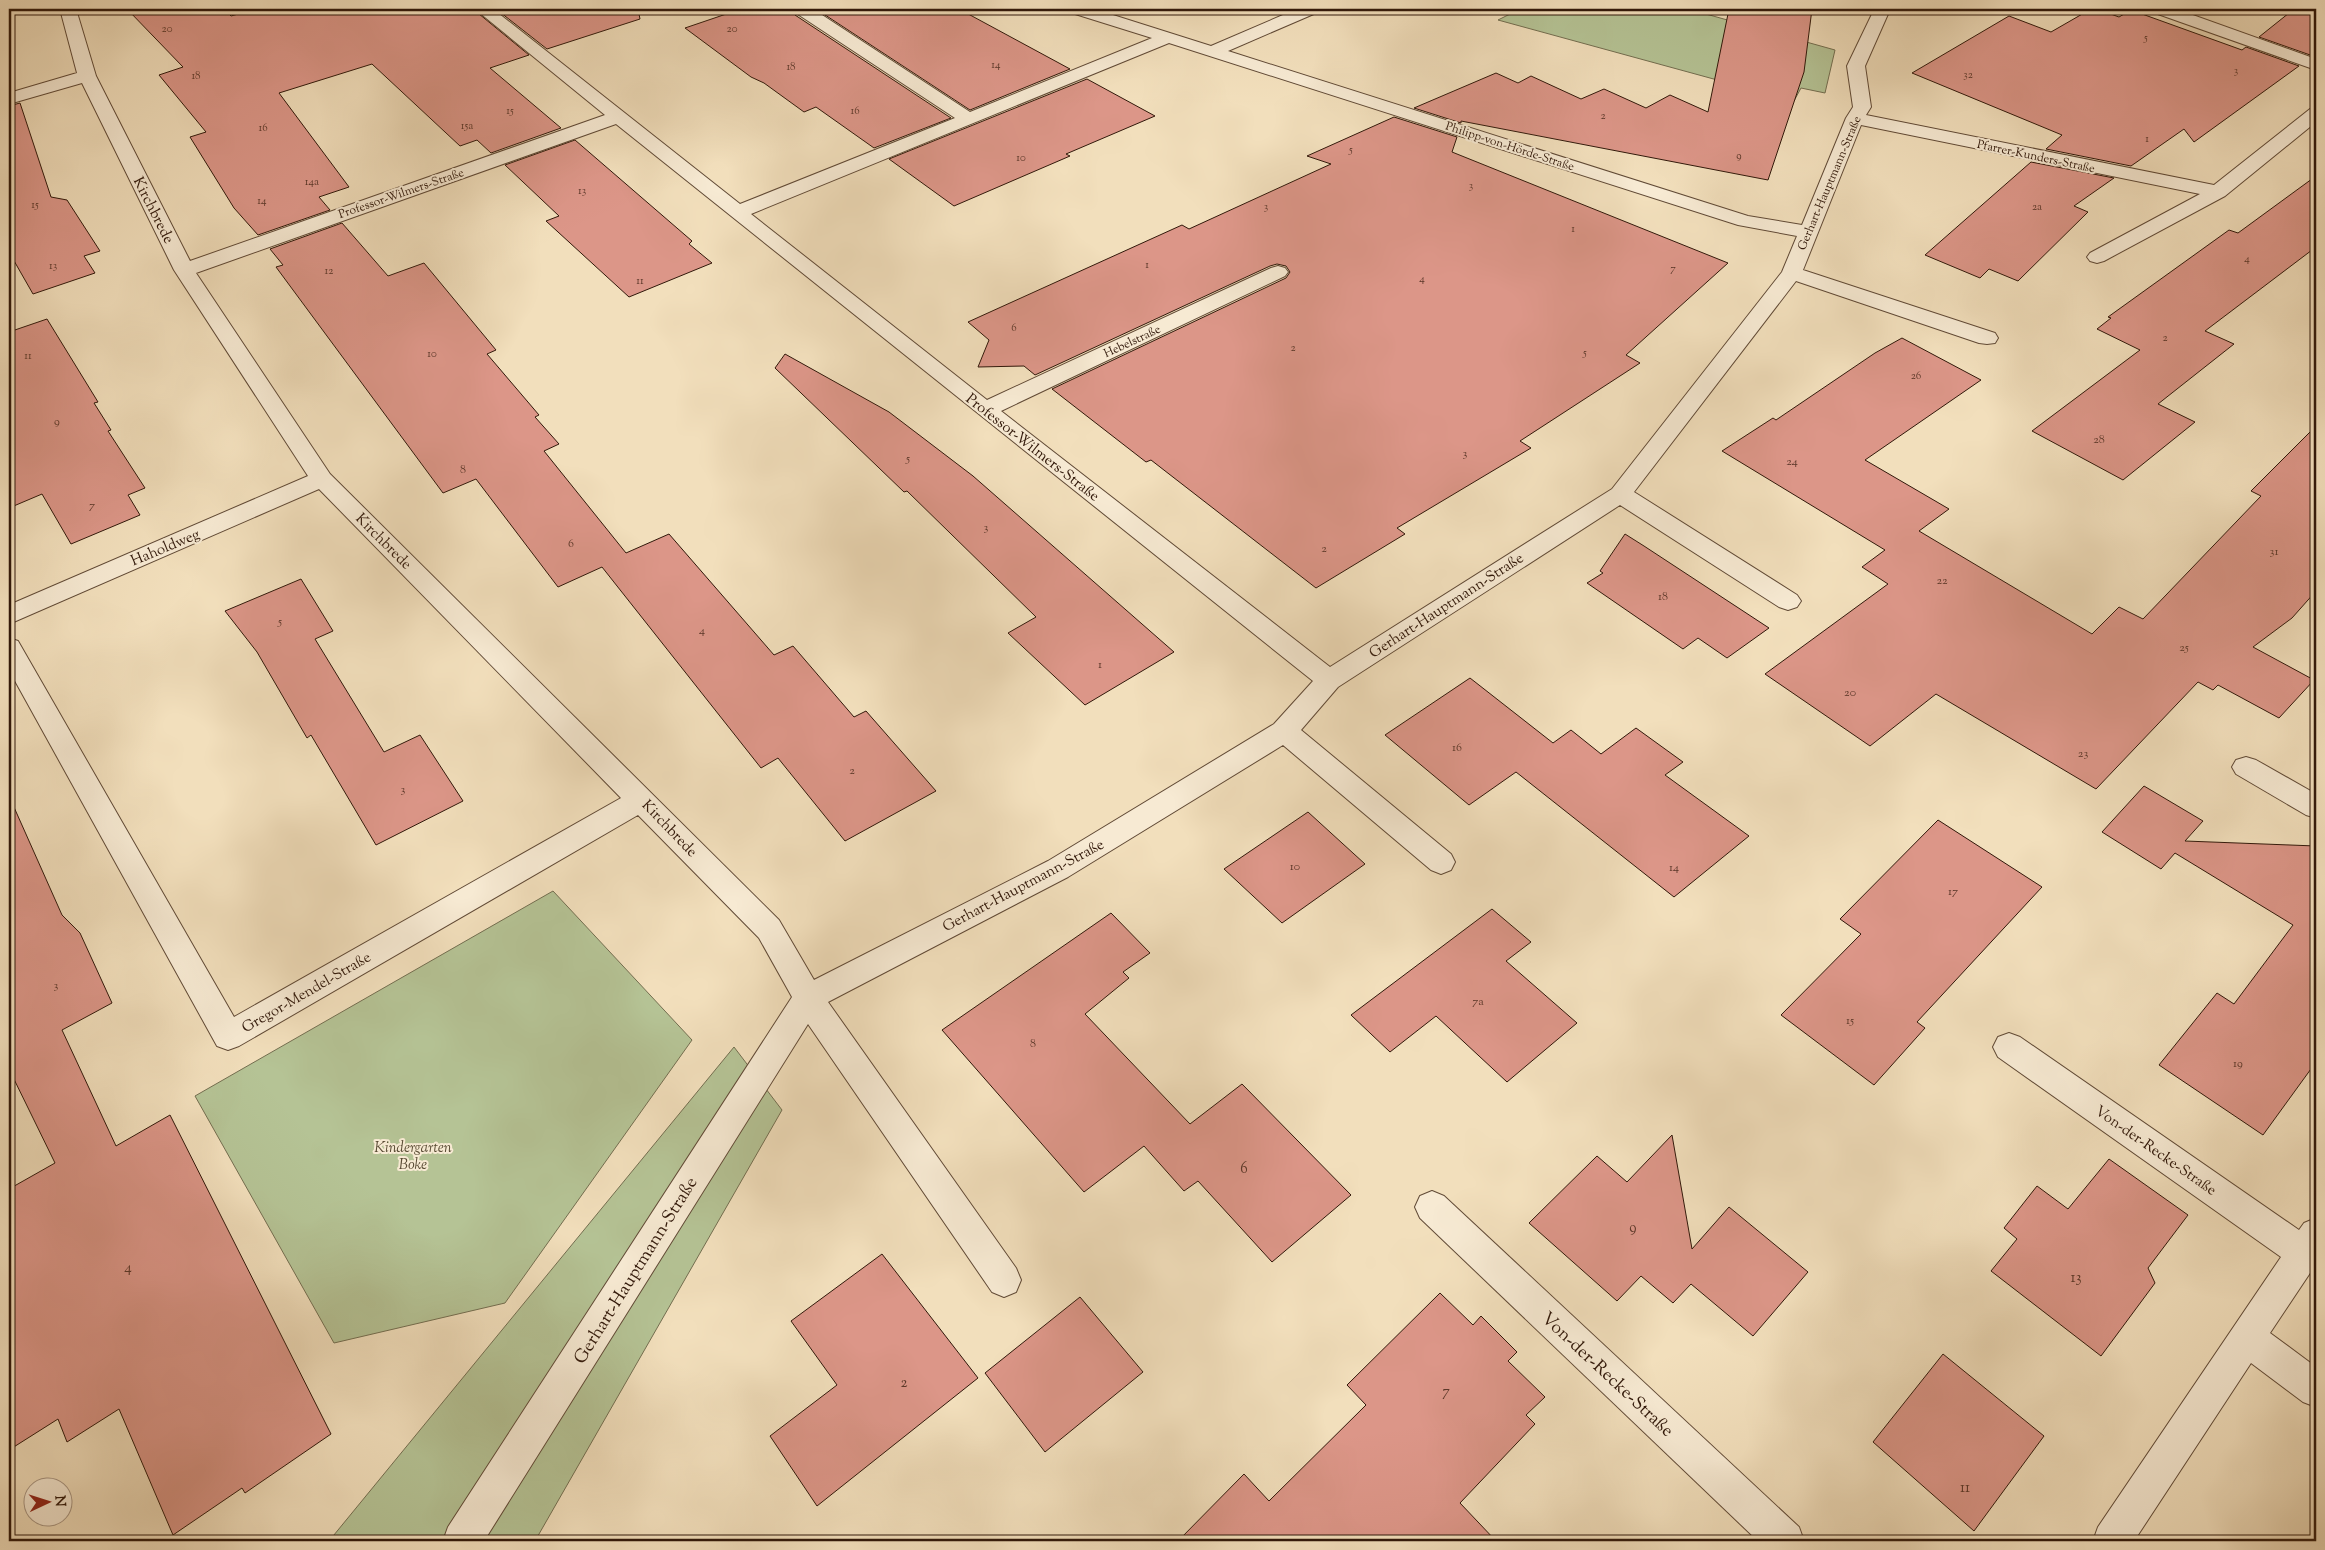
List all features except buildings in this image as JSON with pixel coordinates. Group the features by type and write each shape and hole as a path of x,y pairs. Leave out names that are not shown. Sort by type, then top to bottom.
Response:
{"street":[{"name":"Kirchbrede","path":"68,9 87,76 184,270 322,479 642,799 769,929 808,998"},
{"name":"Professor-Wilmers-Straße","path":"483,9 985,410 1329,680"},
{"path":"802,9 969,119"},
{"name":"Philipp-von-Hörde-Straße","path":"1078,9 1745,221 1808,232"},
{"path":"1214,51 1310,9"},
{"name":"Gerhart-Hauptmann-Straße","path":"462,1541 808,998 1058,869 1284,731 1329,680 1620,494 1792,272 1854,118 1862,107 1856,66 1880,14 1878,9"},
{"path":"2161,9 2316,65"},
{"path":"738,212 1170,37"},
{"path":"9,99 87,76"},
{"path":"2097,257 2218,192 2316,113"},
{"name":"Professor-Wilmers-Straße","path":"184,270 618,116"},
{"name":"Pfarrer-Kunders-Straße","path":"1854,118 2218,192"},
{"name":"Hebelstraße","path":"985,410 1278,272"},
{"path":"1792,272 1987,338"},
{"name":"Haholdweg","path":"9,615 322,479"},
{"path":"1620,494 1788,600"},
{"name":"Gregor-Mendel-Straße","path":"9,647 228,1036 642,799"},
{"path":"1284,731 1441,862"},
{"path":"2246,767 2316,807"},
{"path":"808,998 1004,1280"},
{"name":"Von-der-Recke-Straße","path":"2009,1047 2310,1243 2112,1541"},
{"name":"Von-der-Recke-Straße","path":"1432,1207 1785,1541"},
{"path":"2247,1338 2316,1389"}],"green space":[{"path":"1520,9 1688,9 1835,50 1825,93 1801,88 1794,101 1498,20"},
{"name":"Kindergarten Boke","path":"553,891 692,1040 505,1303 334,1343 195,1096"},
{"path":"734,1047 782,1110 535,1541 329,1541"}]}
